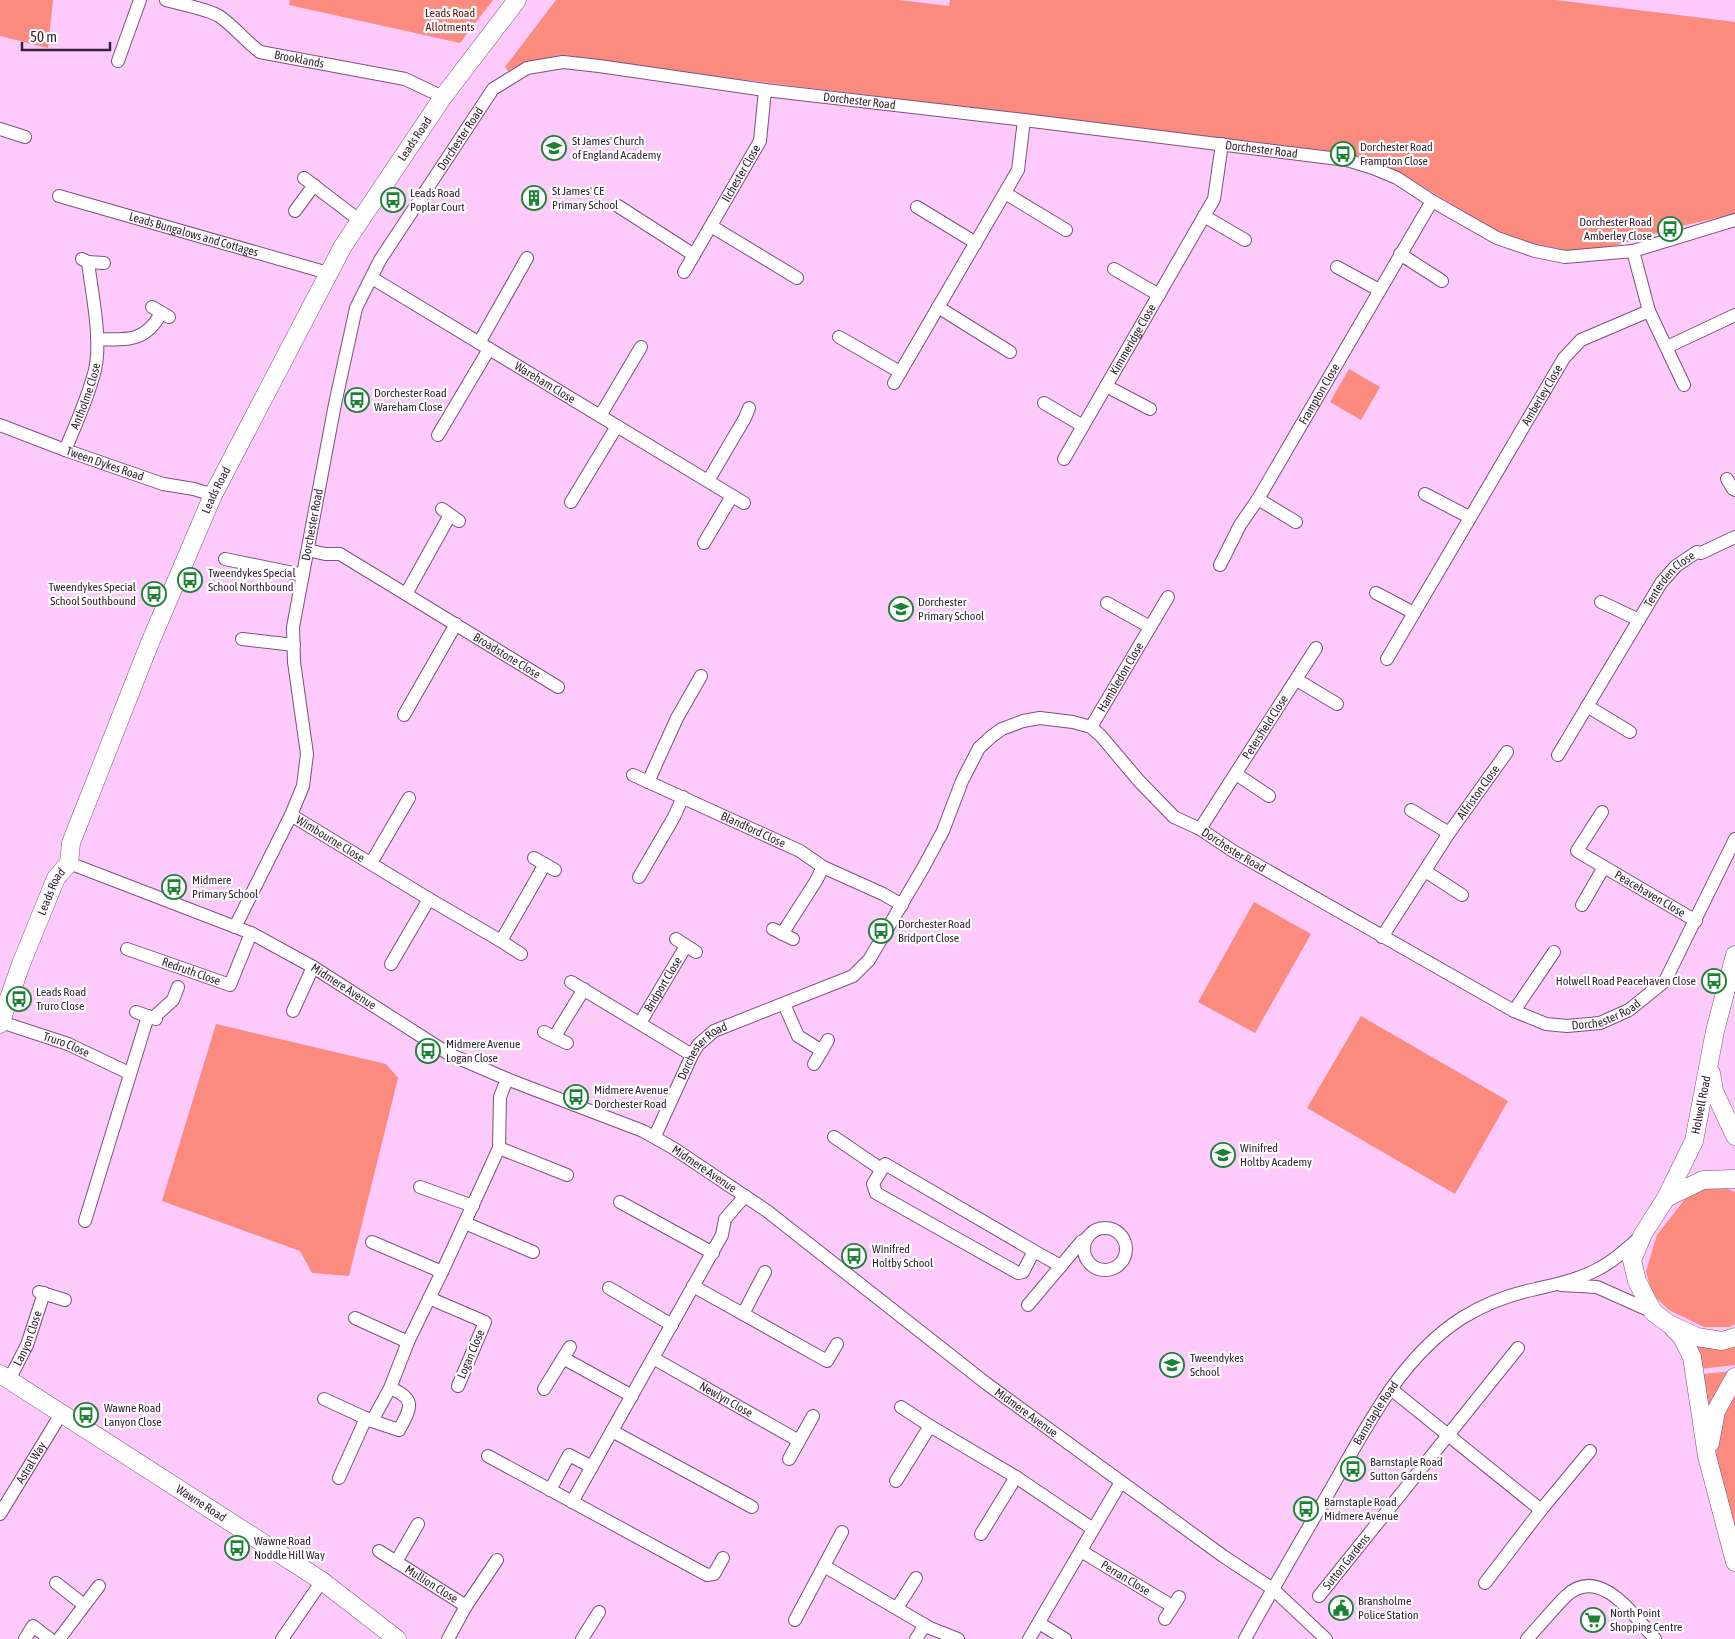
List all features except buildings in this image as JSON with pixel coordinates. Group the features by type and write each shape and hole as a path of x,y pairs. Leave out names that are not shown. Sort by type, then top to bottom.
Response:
{"street":[{"path":"118,61 140,0"},
{"name":"Brooklands","path":"166,0 217,15 233,26 250,45 260,52 405,79 443,98"},
{"name":"Leads Road","path":"0,1023 21,964 56,878 69,864 71,843 148,645 213,496 343,246 443,98 517,0"},
{"name":"Dorchester Road","path":"235,927 291,815 303,786 307,754 294,662 293,627 335,404 356,308 380,260 492,89 527,68 563,62 765,90 1347,160 1397,178 1432,201 1497,238 1535,251 1565,257 1633,251 1735,220"},
{"name":"Ilchester Close","path":"684,272 760,141 765,90"},
{"path":"839,337 897,378 1018,170 1024,120"},
{"path":"0,129 26,137"},
{"name":"Kimmeridge Close","path":"1064,459 1214,199 1222,144"},
{"path":"295,211 309,182 359,220"},
{"path":"1005,193 1066,230"},
{"name":"Leads Bungalows and Cottages","path":"59,196 328,273"},
{"name":"Frampton Close","path":"1220,564 1240,525 1258,499 1432,201"},
{"path":"618,206 694,255"},
{"path":"917,207 976,243"},
{"path":"1204,216 1245,240"},
{"path":"711,226 797,278"},
{"path":"1633,251 1649,311 1684,385"},
{"path":"1400,254 1442,281"},
{"path":"438,435 527,258"},
{"name":"Antholme Close","path":"64,450 80,414 95,369 97,339 85,260 104,263"},
{"path":"1337,266 1379,290"},
{"name":"Kimmeridge Close","path":"1114,268 1159,295"},
{"name":"Wareham Close","path":"372,278 744,503"},
{"path":"938,307 1010,352"},
{"name":"Amberley Close","path":"1387,659 1564,358 1581,340 1649,311"},
{"path":"97,339 123,340 139,338 155,325 161,312"},
{"path":"1666,347 1735,316"},
{"path":"600,416 641,346"},
{"name":"Kimmeridge Close","path":"1106,386 1150,409"},
{"path":"1044,403 1083,426"},
{"path":"708,481 749,408"},
{"name":"Tween Dykes Road","path":"0,425 64,450 162,484 194,489 213,496"},
{"path":"571,502 617,426"},
{"path":"1727,479 1735,490"},
{"path":"1425,494 1469,517"},
{"path":"704,543 732,496"},
{"path":"1258,499 1296,522"},
{"path":"406,594 450,515"},
{"name":"Tenterden Close","path":"1558,755 1661,582 1676,566 1697,552 1701,553 1735,537"},
{"name":"Broadstone Close","path":"308,550 340,554 558,687"},
{"name":"Dorchester Road","path":"225,559 303,575"},
{"path":"1376,594 1414,613"},
{"name":"Hambledon Close","path":"1091,727 1168,597"},
{"name":"Tenterden Close","path":"1601,602 1639,620"},
{"path":"1107,603 1150,627"},
{"path":"404,715 456,624"},
{"path":"242,639 294,645"},
{"name":"Petersfield Close","path":"1200,829 1316,648"},
{"path":"648,782 677,718 702,676"},
{"path":"1296,680 1337,704"},
{"path":"1587,706 1630,732"},
{"name":"Dorchester Road","path":"655,1136 692,1055 698,1045 714,1031 853,976 868,960 902,905 943,831 962,781 979,748 1006,727 1023,721 1040,718 1073,722 1091,727 1174,817 1200,829 1233,851 1514,1011 1546,1024 1567,1026 1600,1023 1629,1010 1665,982 1735,838"},
{"name":"Alfriston Close","path":"1382,937 1448,833 1507,752"},
{"path":"1236,774 1269,796"},
{"name":"Blandford Close","path":"633,775 800,851 822,867 884,894 902,905"},
{"path":"639,877 674,817 683,797"},
{"name":"Wimbourne Close","path":"371,863 408,798"},
{"name":"Alfriston Close","path":"1411,810 1448,833"},
{"name":"Peacehaven Close","path":"1602,812 1577,851 1696,921"},
{"name":"Wimbourne Close","path":"291,815 521,954"},
{"name":"Midmere Avenue","path":"69,864 251,933 313,967 449,1054 507,1079 655,1136 697,1162 767,1211 987,1384 1223,1556 1273,1589 1326,1639"},
{"path":"501,941 545,864"},
{"path":"783,934 816,881 822,867"},
{"name":"Peacehaven Close","path":"1582,905 1604,867"},
{"path":"1425,870 1462,895"},
{"path":"391,964 429,899"},
{"name":"Redruth Close","path":"127,949 230,985 251,933"},
{"name":"Bridport Close","path":"640,1023 686,946"},
{"path":"1514,1011 1554,952"},
{"name":"Holwell Road","path":"1653,1312 1637,1281 1632,1260 1643,1234 1666,1198 1694,1141 1715,1031 1735,955"},
{"path":"293,1011 313,967"},
{"name":"Bridport Close","path":"571,982 692,1055"},
{"path":"85,1221 85,1200 149,1017 173,1000 178,987"},
{"path":"567,1043 550,1034 584,989"},
{"path":"784,1004 798,1036 825,1046 814,1064"},
{"name":"Truro Close","path":"0,1023 68,1044 129,1073"},
{"name":"Holwell Road","path":"1709,1065 1714,1091 1735,1136"},
{"path":"339,1478 369,1419 390,1388 408,1342 499,1148 500,1097 507,1079"},
{"path":"834,1138 881,1169"},
{"path":"499,1148 567,1176"},
{"path":"1034,1251 1023,1272 1018,1273 876,1193 873,1184 885,1164 1060,1266"},
{"path":"1666,1198 1703,1180 1735,1179"},
{"path":"420,1187 473,1206"},
{"path":"572,1502 722,1235 725,1219 745,1196"},
{"path":"620,1202 712,1253"},
{"path":"465,1223 533,1252"},
{"name":"Barnstaple Road","path":"1245,1639 1358,1442 1391,1389 1426,1346 1462,1318 1498,1301 1534,1289 1558,1284 1600,1269 1622,1254 1643,1234"},
{"path":"1028,1305 1081,1242 1086,1239"},
{"path":"372,1242 442,1272"},
{"path":"743,1314 765,1272"},
{"name":"Barnstaple Road","path":"1558,1284 1598,1287 1653,1312"},
{"path":"694,1286 827,1362 837,1344"},
{"path":"609,1288 672,1325"},
{"name":"Lanyon Close","path":"4,1377 27,1345 41,1293 65,1300"},
{"name":"Logan Close","path":"429,1298 485,1322 458,1386"},
{"path":"1653,1312 1682,1337 1692,1357 1707,1456 1735,1562"},
{"path":"355,1318 408,1342"},
{"path":"1669,1324 1697,1337 1722,1341 1735,1337"},
{"name":"Sutton Gardens","path":"1319,1596 1518,1348"},
{"path":"544,1389 567,1353 632,1396"},
{"name":"Newlyn Close","path":"653,1358 799,1441"},
{"name":"Wawne Road","path":"4,1377 322,1581 397,1639"},
{"path":"1707,1456 1716,1411 1735,1377"},
{"path":"324,1399 399,1430 410,1410 410,1402 402,1393 390,1388"},
{"path":"1391,1389 1541,1510"},
{"path":"901,1407 1016,1477 1093,1529"},
{"name":"Astral Way","path":"1,1512 61,1414"},
{"path":"789,1459 813,1416"},
{"path":"896,1480 930,1426"},
{"path":"612,1431 752,1508"},
{"path":"1485,1583 1541,1510 1590,1451"},
{"path":"550,1490 569,1455 592,1467"},
{"path":"488,1456 706,1574 714,1574 723,1558"},
{"path":"981,1534 1016,1477"},
{"path":"1029,1639 1121,1482"},
{"name":"Mullion Close","path":"396,1562 418,1524"},
{"path":"795,1620 842,1532"},
{"name":"Mullion Close","path":"379,1551 466,1606"},
{"name":"Perran Close","path":"1080,1551 1176,1602 1165,1619"},
{"name":"Mullion Close","path":"448,1639 466,1606 497,1560"},
{"path":"824,1566 925,1625 958,1639"},
{"path":"897,1608 916,1578"},
{"path":"282,1639 322,1581"},
{"path":"56,1583 84,1605"},
{"path":"59,1639 99,1586"},
{"path":"1527,1639 1568,1594 1578,1588 1600,1586 1616,1595 1655,1639"},
{"path":"582,1639 599,1612"},
{"path":"1039,1623 1065,1639"},
{"path":"916,1639 925,1625"},
{"path":"25,1639 33,1626 50,1639"}],"green space":[{"path":"0,0 53,0 48,48 0,36"},
{"name":"Leads Road Allotments","path":"290,0 493,0 460,43 289,5"},
{"path":"556,0 899,0 949,6 950,0 1556,0 1735,22 1735,214 1677,227 1614,246 1583,251 1554,250 1506,237 1402,174 1200,137 564,57 525,63 508,71 505,67"},
{"path":"1349,369 1380,387 1361,420 1330,402"},
{"path":"1254,902 1311,934 1255,1033 1198,1002"},
{"path":"1361,1016 1508,1101 1455,1194 1307,1108"},
{"path":"216,1024 386,1064 398,1078 349,1276 312,1273 300,1251 162,1201"},
{"path":"1723,1187 1735,1192 1735,1324 1730,1327 1704,1327 1669,1310 1652,1294 1646,1271 1657,1235 1685,1199 1700,1189"},
{"path":"1695,1345 1718,1349 1735,1347 1735,1365 1700,1369"},
{"path":"1734,1371 1709,1423 1701,1374"},
{"path":"1735,1383 1735,1543 1714,1453 1728,1393"}],"place":[{"name":"St James' Church of England Academy","path":"554,148"},
{"name":"Dorchester Road Frampton Close","path":"1343,154"},
{"name":"St James' CE Primary School","path":"534,198"},
{"name":"Leads Road Poplar Court","path":"393,200"},
{"name":"Dorchester Road Amberley Close","path":"1670,229"},
{"name":"Dorchester Road Wareham Close","path":"357,400"},
{"name":"Tweendykes Special School Northbound","path":"190,580"},
{"name":"Tweendykes Special School Southbound","path":"154,594"},
{"name":"Dorchester Primary School","path":"901,609"},
{"name":"Midmere Primary School","path":"174,887"},
{"name":"Dorchester Road Bridport Close","path":"881,931"},
{"name":"Holwell Road Peacehaven Close","path":"1714,981"},
{"name":"Leads Road Truro Close","path":"19,999"},
{"name":"Midmere Avenue Logan Close","path":"428,1051"},
{"name":"Midmere Avenue Dorchester Road","path":"576,1097"},
{"name":"Winifred Holtby Academy","path":"1223,1155"},
{"name":"Winifred Holtby School","path":"854,1256"},
{"name":"Tweendykes School","path":"1172,1365"},
{"name":"Wawne Road Lanyon Close","path":"86,1415"},
{"name":"Barnstaple Road Sutton Gardens","path":"1353,1469"},
{"name":"Barnstaple Road Midmere Avenue","path":"1306,1509"},
{"name":"Wawne Road Noddle Hill Way","path":"237,1548"},
{"name":"Bransholme Police Station","path":"1341,1608"},
{"name":"North Point Shopping Centre","path":"1593,1620"}]}
